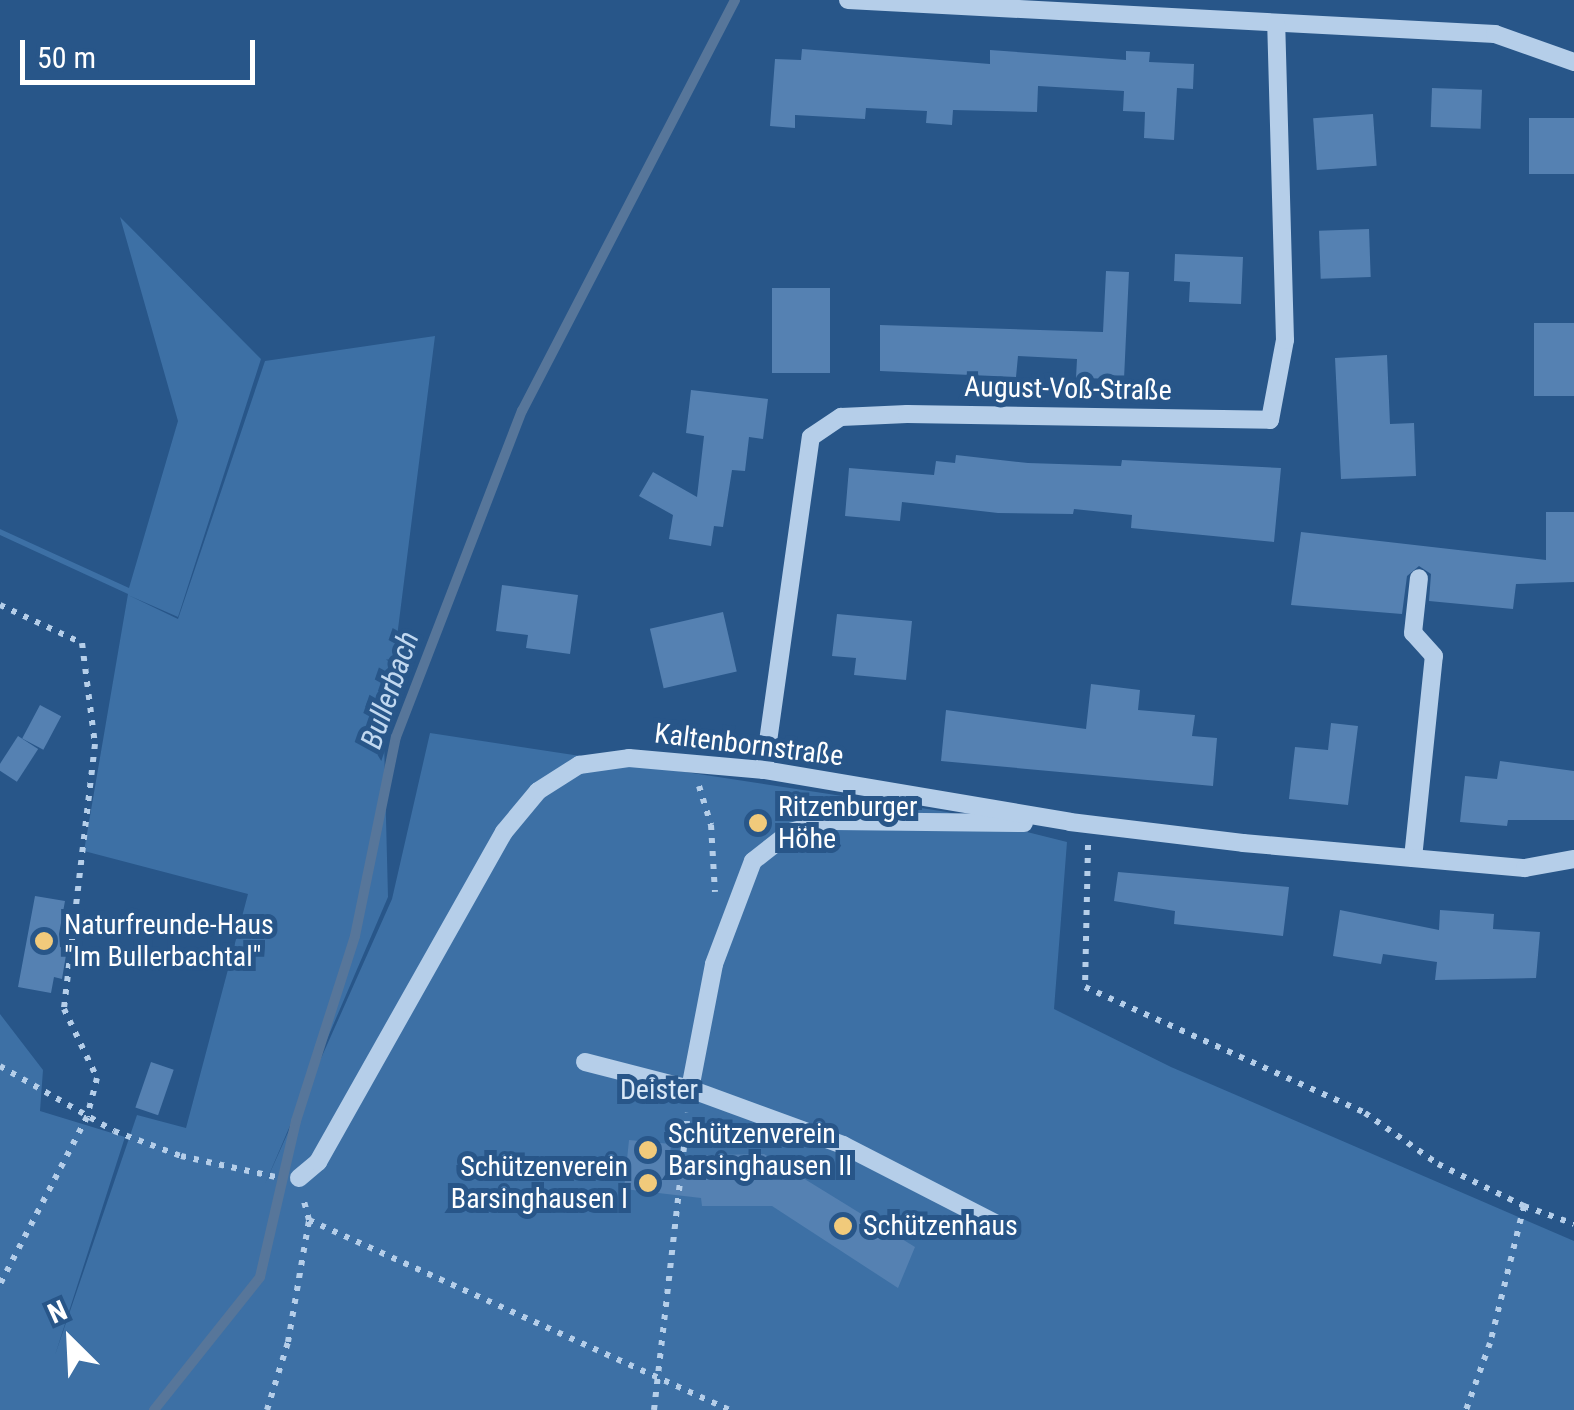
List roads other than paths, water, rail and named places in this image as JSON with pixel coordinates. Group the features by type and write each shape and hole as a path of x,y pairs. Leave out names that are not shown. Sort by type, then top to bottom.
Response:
{"street":[{"path":"848,0 1178,9 1276,25 1495,34 1574,62"},
{"name":"August-Voß-Straße","path":"764,770 811,437 841,417 907,414 1270,420 1284,340 1276,25"},
{"path":"1412,858 1434,656 1413,633 1419,578"},
{"name":"Kaltenbornstraße","path":"299,1178 318,1162 406,997 504,832 538,791 579,765 629,758 764,770 1079,823 1412,858 1525,868 1574,859"},
{"path":"690,1089 733,902 753,862 790,832 872,820 1079,823"},
{"path":"585,1062 690,1089 843,1145 998,1224"}],"waterway":[{"name":"Bullerbach","path":"154,1410 260,1277 296,1121 355,936 396,737 522,411 735,0"}],"place":[{"name":"Ritzenburger Höhe","path":"758,823"},
{"name":"Naturfreunde-Haus \"Im Bullerbachtal\"","path":"44,941"},
{"name":"Schützenverein Barsinghausen II","path":"648,1150"},
{"name":"Schützenverein Barsinghausen I","path":"648,1183"},
{"name":"Schützenhaus","path":"843,1226"}],"park label":[{"name":"Deister","path":"659,1090"}]}
